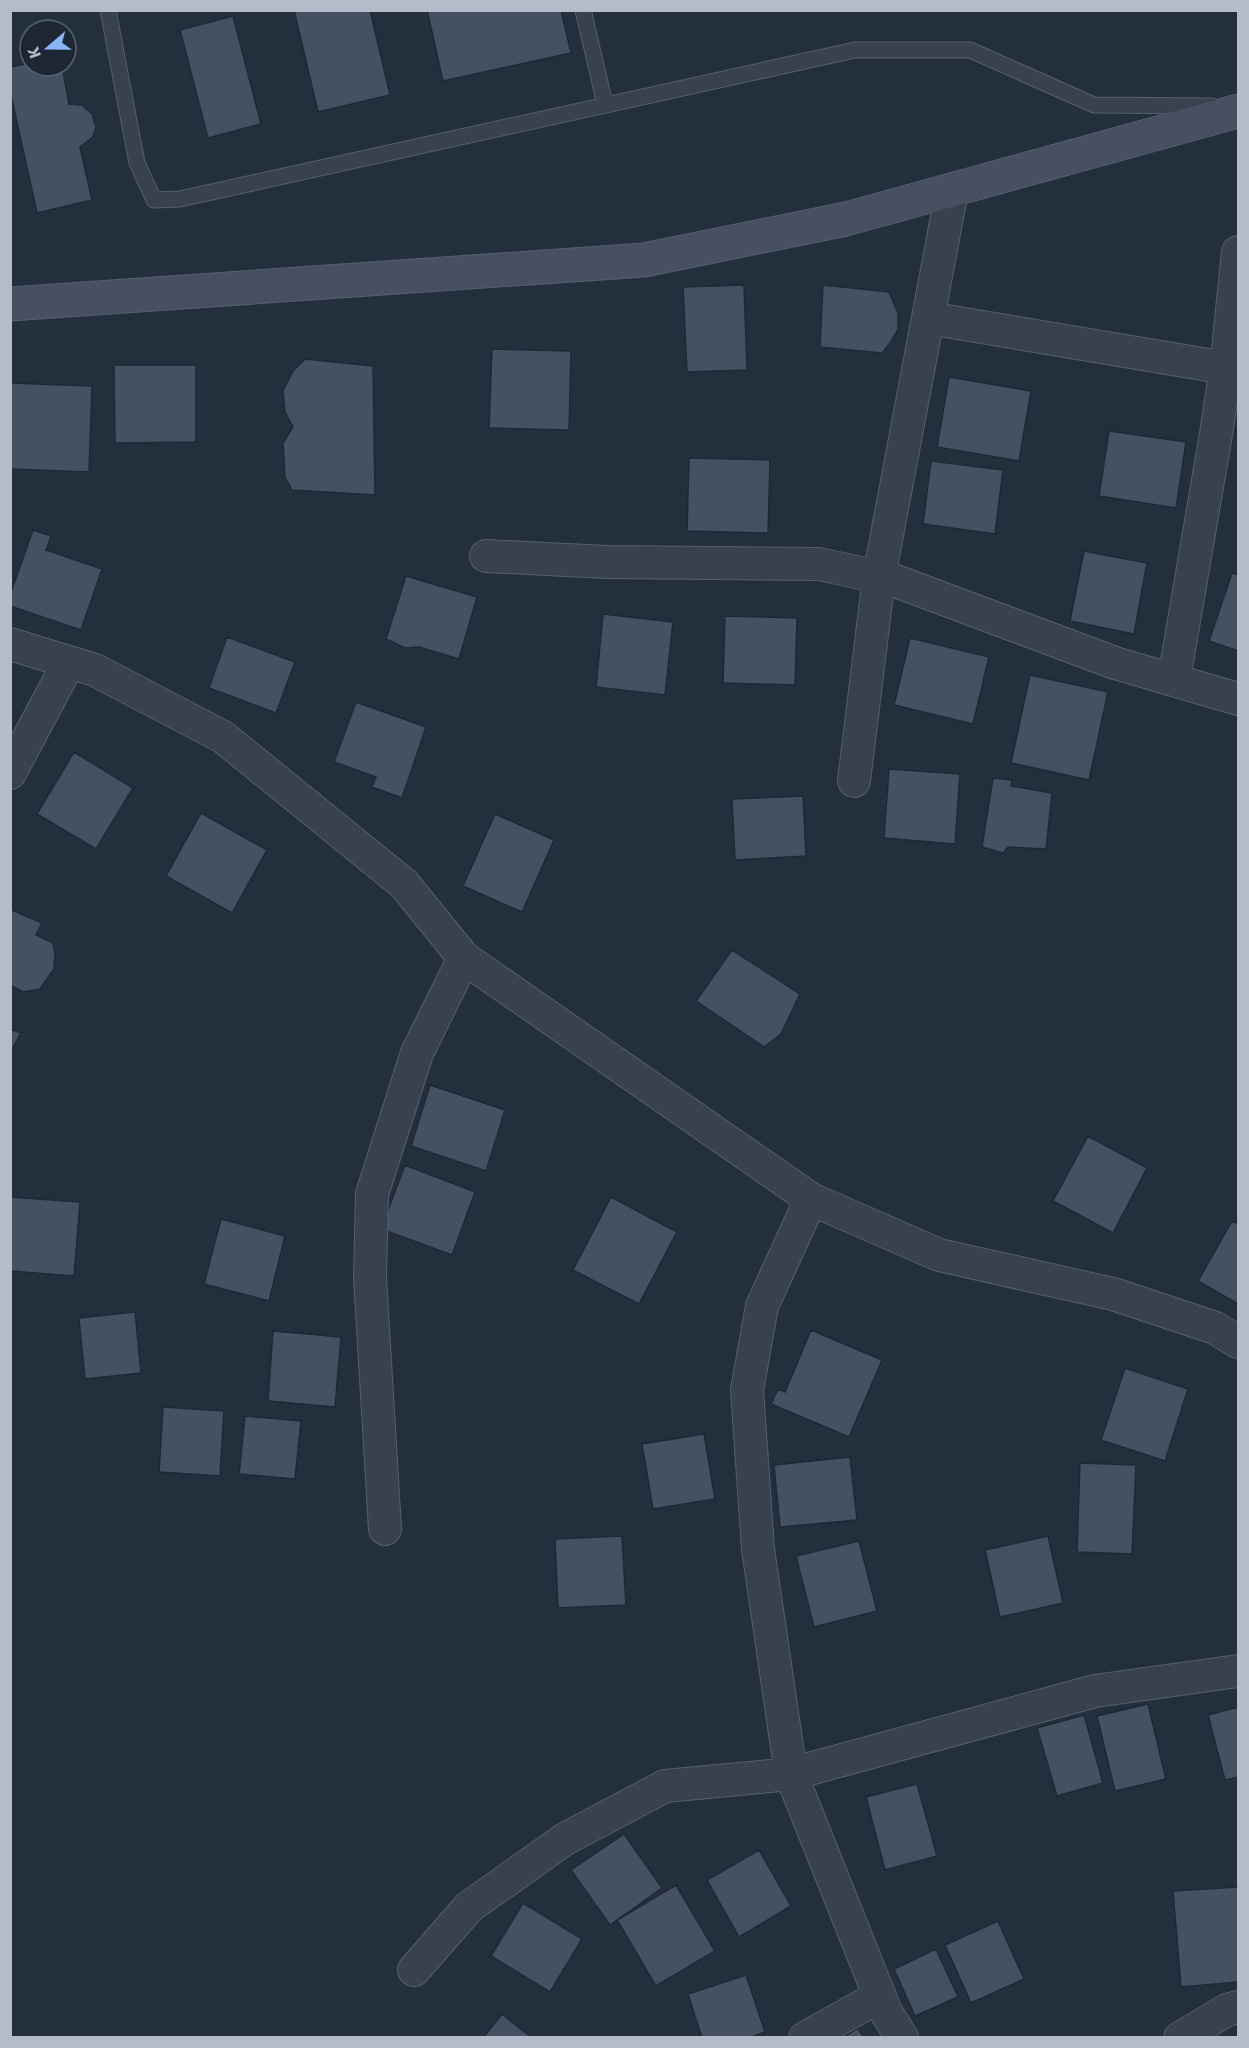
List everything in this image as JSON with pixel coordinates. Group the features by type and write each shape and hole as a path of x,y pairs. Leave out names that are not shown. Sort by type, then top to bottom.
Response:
{"street":[{"path":"10,304 644,260 846,219 1239,111"},
{"path":"854,781 879,576 952,190"},
{"path":"1174,680 1232,369 1239,252"},
{"path":"928,318 1232,369"},
{"path":"486,556 606,562 819,564 893,580 1115,663 1239,699"},
{"path":"10,644 95,670 223,737 404,884 464,958 811,1199 939,1255 1113,1294 1215,1328 1239,1342"},
{"path":"10,772 69,662"},
{"path":"385,1529 370,1278 372,1194 417,1053 464,958"},
{"path":"811,1199 762,1306 747,1389 758,1549 791,1774 886,2012 902,2037"},
{"path":"414,1970 469,1907 565,1839 665,1786 791,1774 1095,1691 1239,1671"},
{"path":"805,2037 880,1996"},
{"path":"1180,2037 1235,2015"}],"lane":[{"path":"108,10 137,163 154,200 180,199 855,50 970,50 1094,105 1239,107"},
{"path":"583,10 605,104"}],"building":[{"path":"294,10 370,10 390,95 318,112"},
{"path":"427,10 561,10 571,53 443,81"},
{"path":"233,16 261,124 208,138 180,30"},
{"path":"18,65 18,78 64,78 69,104 82,105 92,114 96,127 93,137 80,147 92,200 37,213 10,91 10,67"},
{"path":"744,285 747,370 687,372 683,287"},
{"path":"823,285 889,292 898,313 898,329 882,353 820,347"},
{"path":"492,349 571,351 569,430 489,428"},
{"path":"305,359 373,366 375,495 292,490 285,477 283,443 293,427 285,412 283,391 293,371"},
{"path":"114,365 196,365 196,442 115,443"},
{"path":"949,377 1031,391 1019,461 937,447"},
{"path":"10,383 92,386 89,472 10,469"},
{"path":"1109,431 1186,442 1176,508 1099,496"},
{"path":"689,458 770,460 768,533 687,531"},
{"path":"931,461 1003,470 995,534 923,524"},
{"path":"33,530 51,536 46,550 102,569 81,630 10,606 10,595"},
{"path":"1084,551 1147,563 1134,634 1070,621"},
{"path":"1232,573 1238,575 1238,651 1209,641"},
{"path":"406,576 477,597 459,659 419,647 405,648 386,639"},
{"path":"603,614 673,622 665,695 596,687"},
{"path":"725,616 797,618 795,685 723,683"},
{"path":"227,637 295,662 276,713 209,688"},
{"path":"910,638 989,657 973,724 894,705"},
{"path":"1030,675 1108,692 1089,780 1011,763"},
{"path":"356,702 426,727 402,798 372,787 376,777 334,762"},
{"path":"74,752 133,788 96,849 37,814"},
{"path":"889,769 960,774 955,844 884,838"},
{"path":"993,778 1012,780 1011,786 1052,793 1046,849 1008,847 1003,853 982,847"},
{"path":"803,796 806,856 735,860 732,799"},
{"path":"201,813 267,850 232,913 166,876"},
{"path":"495,814 554,840 522,912 463,886"},
{"path":"10,909 42,923 36,935 53,943 54,969 40,989 23,992 10,985"},
{"path":"732,950 800,994 781,1034 764,1047 696,1001"},
{"path":"10,1029 21,1033 10,1053"},
{"path":"430,1085 505,1110 486,1171 411,1146"},
{"path":"1088,1136 1147,1168 1113,1233 1053,1201"},
{"path":"405,1165 475,1192 452,1255 381,1229"},
{"path":"10,1197 80,1202 74,1276 10,1271"},
{"path":"611,1197 677,1232 639,1304 573,1270"},
{"path":"221,1219 285,1236 269,1301 204,1284"},
{"path":"1232,1221 1238,1224 1238,1304 1198,1281"},
{"path":"135,1312 141,1373 85,1379 79,1318"},
{"path":"811,1330 882,1360 849,1437 771,1404 778,1389 785,1392"},
{"path":"273,1331 341,1337 335,1407 268,1401"},
{"path":"1125,1368 1188,1389 1165,1461 1101,1440"},
{"path":"163,1407 224,1411 220,1476 159,1472"},
{"path":"245,1416 301,1421 295,1479 239,1474"},
{"path":"704,1434 715,1499 653,1509 642,1444"},
{"path":"850,1457 857,1520 780,1527 774,1465"},
{"path":"1080,1463 1136,1465 1132,1554 1077,1552"},
{"path":"622,1536 626,1605 558,1608 555,1539"},
{"path":"1048,1536 1063,1603 1000,1617 985,1550"},
{"path":"859,1541 877,1611 814,1627 796,1556"},
{"path":"1148,1704 1166,1779 1115,1791 1097,1716"},
{"path":"1238,1707 1238,1777 1225,1780 1208,1715"},
{"path":"1084,1715 1103,1783 1057,1796 1037,1728"},
{"path":"917,1784 937,1856 885,1870 866,1797"},
{"path":"624,1834 662,1888 610,1925 571,1870"},
{"path":"759,1850 791,1906 739,1937 707,1880"},
{"path":"676,1885 715,1951 656,1986 617,1920"},
{"path":"1238,1887 1238,1982 1181,1987 1173,1891"},
{"path":"523,1903 582,1939 550,1992 491,1956"},
{"path":"998,1921 1024,1979 971,2003 945,1945"},
{"path":"936,1949 958,1997 915,2016 894,1969"},
{"path":"746,1975 765,2032 749,2038 702,2038 688,1994"},
{"path":"502,2014 532,2038 483,2038"},
{"path":"858,2028 864,2038 842,2038"}]}
